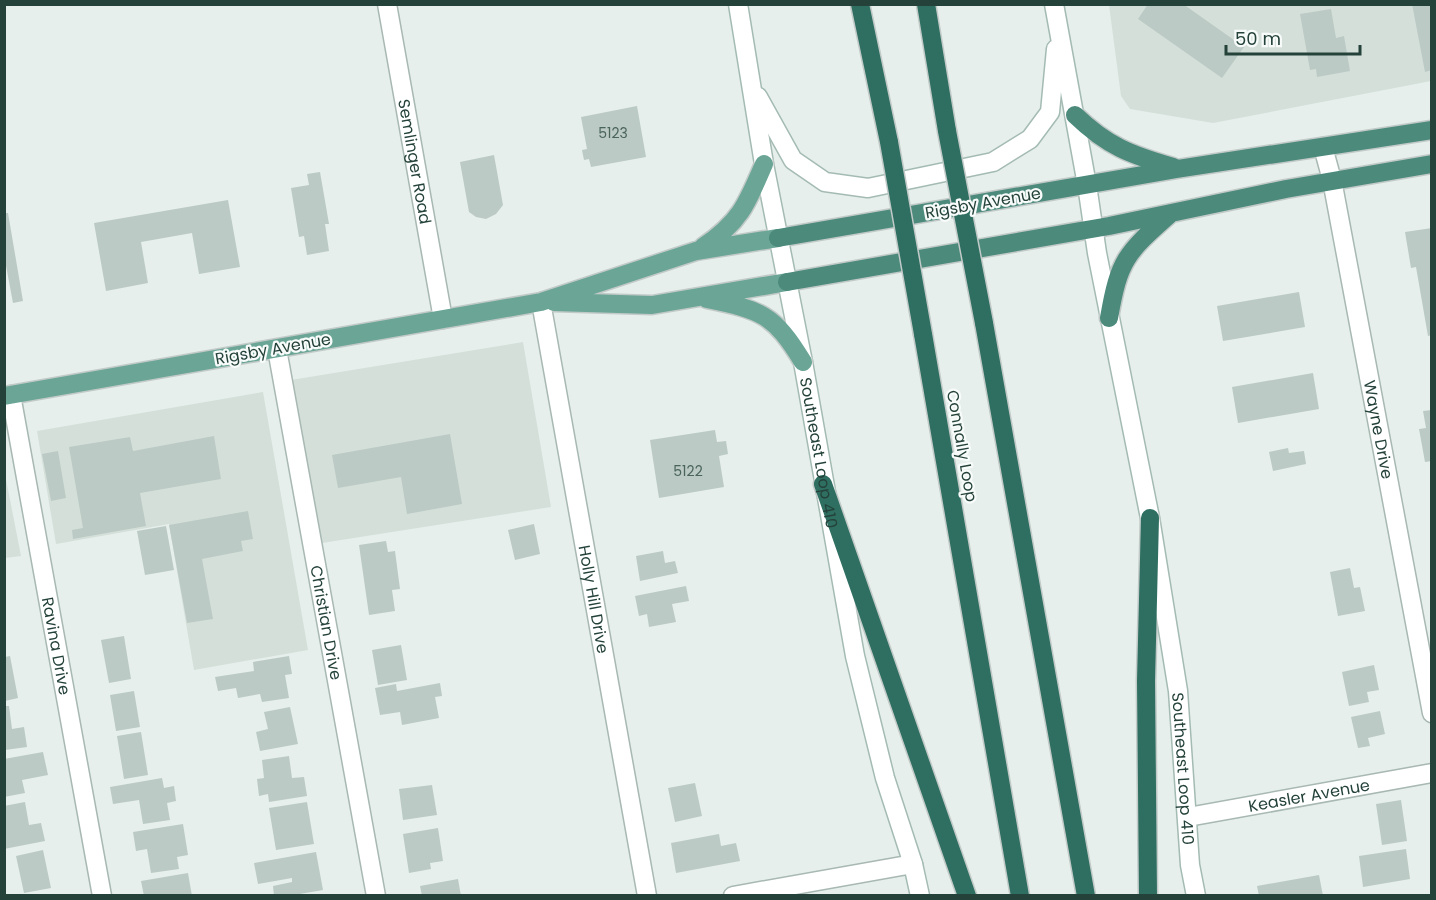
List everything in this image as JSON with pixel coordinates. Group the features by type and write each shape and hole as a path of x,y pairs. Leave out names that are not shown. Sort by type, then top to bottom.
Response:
{"highway":[{"name":"Connally Loop","path":"860,4 889,142 1020,896"},
{"path":"926,4 1086,896"},
{"path":"1075,115 1095,134 1118,148 1177,169"},
{"name":"Rigsby Avenue","path":"778,238 1177,169 1431,130"},
{"name":"Rigsby Avenue","path":"787,282 1093,229 1332,180 1431,164"},
{"path":"1109,318 1115,284 1122,266 1133,248 1170,214"},
{"path":"823,484 967,896"},
{"path":"1148,896 1146,681 1150,518"}],"main road":[{"path":"696,251 724,233 742,212 764,164"},
{"name":"Rigsby Avenue","path":"8,396 541,302 696,251 778,238"},
{"name":"Rigsby Avenue","path":"541,302 652,305 787,282"},
{"path":"696,297 734,304 760,313 786,335 803,362"}],"street":[{"name":"Semlinger Road","path":"387,4 443,319"},
{"name":"Southeast Loop 410","path":"738,4 764,164 803,362 855,656 885,778 913,864 920,896"},
{"name":"Southeast Loop 410","path":"1054,4 1109,318 1150,518 1178,691 1190,866 1196,896"},
{"path":"751,85 793,160 825,182 868,188 993,162 1030,139 1050,112 1058,27"},
{"name":"Wayne Drive","path":"1323,147 1332,180 1431,713"},
{"name":"Holly Hill Drive","path":"541,302 647,896"},
{"name":"Christian Drive","path":"277,349 376,896"},
{"name":"Ravina Drive","path":"8,396 102,896"},
{"name":"Keasler Avenue","path":"1188,817 1431,773"},
{"path":"733,896 913,864"}],"shaded area":[{"path":"1109,5 1431,5 1431,81 1213,123 1130,109 1121,96"},
{"path":"523,342 551,507 322,543 291,380"},
{"path":"263,392 308,650 194,670 169,524 56,544 37,431"},
{"path":"5,474 21,556 4,558"}],"building":[{"path":"1148,4 1183,4 1244,47 1222,78 1138,19"},
{"path":"1412,4 1432,4 1432,70 1425,72"},
{"path":"1331,9 1336,38 1344,36 1350,71 1317,77 1316,69 1310,70 1300,14"},
{"path":"637,106 646,157 591,167 589,159 584,160 582,150 587,149 581,117"},
{"path":"494,155 503,205 496,214 486,219 476,217 469,212 460,162"},
{"path":"320,172 329,224 325,224 329,251 307,255 304,236 299,237 291,188 309,185 307,174"},
{"path":"228,200 240,267 199,274 192,233 141,242 148,283 106,291 94,223"},
{"path":"4,213 8,213 23,301 13,303 4,255"},
{"path":"1432,228 1432,335 1428,336 1416,267 1411,268 1405,232"},
{"path":"1299,292 1305,327 1223,341 1217,306"},
{"path":"1313,373 1319,409 1238,423 1232,387"},
{"path":"1432,410 1432,461 1425,462 1419,429 1426,428 1423,411"},
{"path":"715,430 717,442 726,441 728,454 719,456 724,487 659,498 650,440"},
{"path":"450,434 462,504 407,514 401,477 338,488 332,455"},
{"path":"214,436 221,479 140,493 146,526 73,539 72,530 83,528 69,447 130,437 133,451"},
{"path":"1288,448 1289,453 1304,451 1306,464 1273,471 1269,452"},
{"path":"58,451 66,498 51,501 42,454"},
{"path":"248,511 253,539 241,541 243,551 202,559 213,619 187,623 169,525"},
{"path":"534,524 540,554 515,560 508,530"},
{"path":"166,526 174,570 145,575 137,531"},
{"path":"386,541 388,552 395,551 400,589 392,590 395,611 369,615 359,545"},
{"path":"663,551 665,563 675,561 678,573 640,581 636,556"},
{"path":"1350,568 1354,588 1360,587 1365,611 1338,616 1330,572"},
{"path":"686,586 689,601 672,604 676,622 649,627 647,614 639,616 635,596"},
{"path":"124,636 131,679 109,683 101,640"},
{"path":"401,645 407,680 378,685 372,650"},
{"path":"10,656 18,698 5,701 5,657"},
{"path":"289,656 292,674 285,675 289,698 262,702 260,694 238,698 236,688 218,691 215,677 254,671 253,662"},
{"path":"1374,665 1379,690 1367,692 1369,702 1349,706 1342,672"},
{"path":"440,683 442,696 435,697 439,718 402,725 400,712 380,715 375,688 396,684 397,691"},
{"path":"134,691 140,727 116,731 110,695"},
{"path":"5,706 9,706 12,729 24,727 27,747 5,750"},
{"path":"290,707 298,744 260,751 256,732 268,729 264,712"},
{"path":"1380,711 1385,734 1368,738 1370,746 1358,748 1351,717"},
{"path":"141,732 148,775 124,779 117,736"},
{"path":"43,752 48,775 22,780 25,793 4,797 4,759"},
{"path":"289,756 292,778 304,777 307,796 269,802 268,794 259,796 257,779 264,778 262,760"},
{"path":"162,778 164,788 174,786 176,801 167,803 170,820 143,824 139,800 113,804 110,787"},
{"path":"695,783 702,816 675,822 668,788"},
{"path":"432,785 437,815 403,820 399,789"},
{"path":"1401,800 1407,841 1382,845 1376,804"},
{"path":"25,802 29,825 41,823 45,841 4,849 4,806"},
{"path":"307,802 314,844 276,850 269,808"},
{"path":"183,824 188,855 177,857 179,869 151,873 147,849 136,851 133,832"},
{"path":"438,828 443,861 430,863 431,869 409,873 403,834"},
{"path":"719,834 721,846 736,843 740,861 676,873 671,843"},
{"path":"1406,849 1410,879 1363,887 1359,856"},
{"path":"43,850 51,888 24,893 16,856"},
{"path":"316,852 323,890 274,896 273,886 292,882 292,878 258,884 254,863"},
{"path":"188,873 192,896 144,896 141,881"},
{"path":"1319,875 1323,896 1259,896 1257,886"},
{"path":"458,879 461,896 422,896 420,886"}]}
